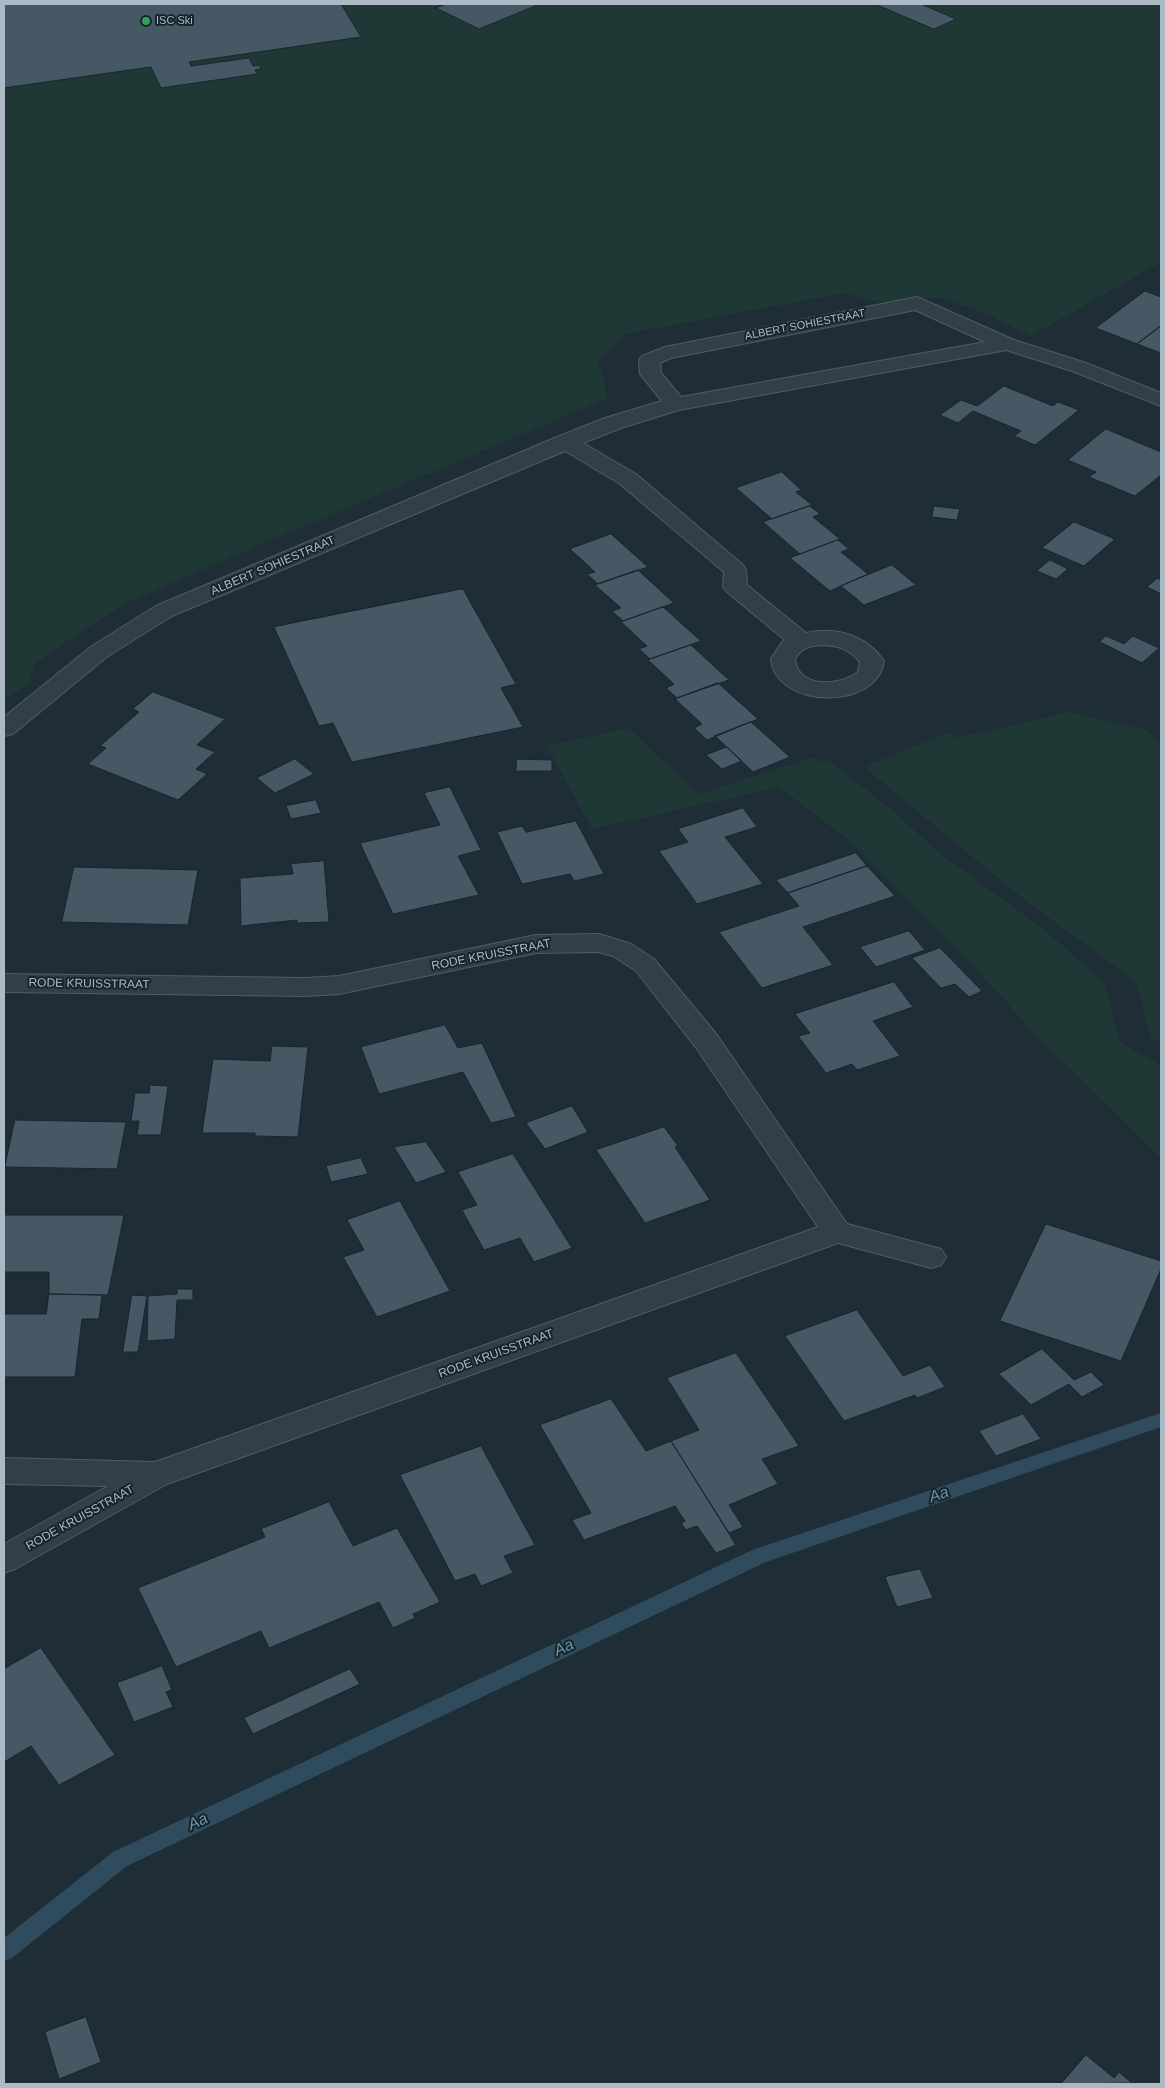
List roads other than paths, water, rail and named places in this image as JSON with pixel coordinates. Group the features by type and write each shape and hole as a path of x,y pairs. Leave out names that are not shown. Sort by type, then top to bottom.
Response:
{"street":[{"name":"ALBERT SOHIESTRAAT","path":"676,404 651,374 648,360 665,353 917,303 1007,344 1079,367 1161,400"},
{"name":"ALBERT SOHIESTRAAT","path":"4,729 100,651 164,611 613,423 676,404 1007,344"},
{"path":"565,442 628,479 735,570 735,587 801,641"},
{"name":"RODE KRUISSTRAAT","path":"4,983 306,987 339,985 536,944 599,943 622,950 645,965 707,1042 837,1232 156,1475 4,1560"},
{"path":"837,1232 930,1257"},
{"name":"RODE KRUISSTRAAT","path":"4,1471 156,1475"}],"waterway":[{"name":"Aa","path":"4,1951 120,1859 759,1556 1161,1420"}],"place":[{"name":"ISC Ski","path":"146,21"}]}
